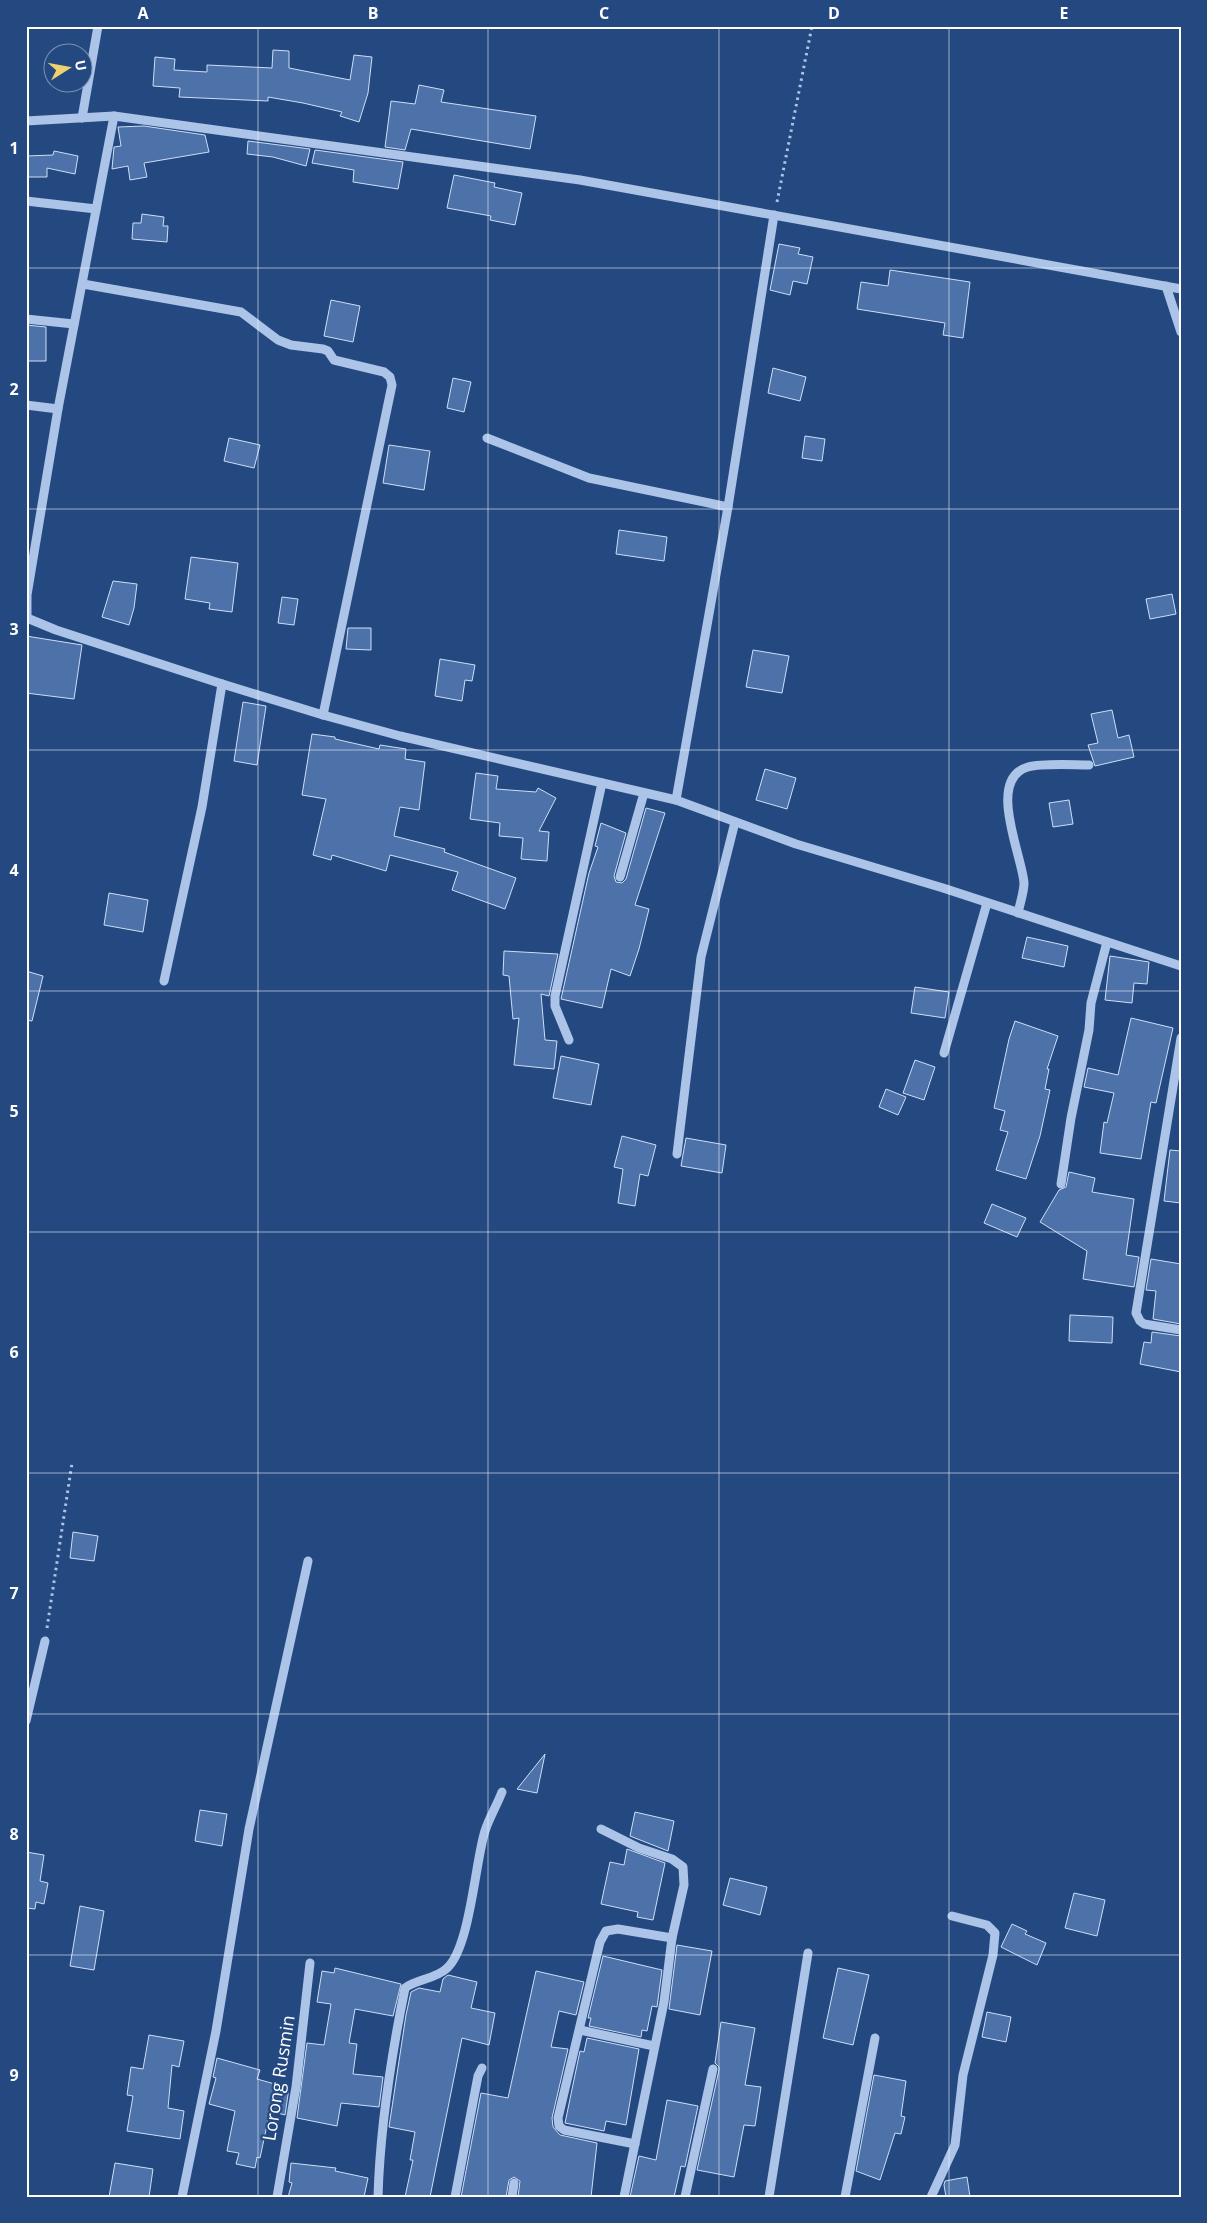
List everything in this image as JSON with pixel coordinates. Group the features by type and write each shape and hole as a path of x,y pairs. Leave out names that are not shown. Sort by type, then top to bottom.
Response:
{"street":[{"path":"82,118 98,26"},
{"path":"114,116 58,409 27,596 27,618 56,630 324,715 400,736 676,800 796,844 1181,966"},
{"path":"26,121 114,116 580,180 1181,289"},
{"path":"26,201 96,208"},
{"path":"676,800 728,507 774,216"},
{"path":"83,284 241,312 278,340 323,349 328,351 334,360 384,372 390,377 392,385 324,715"},
{"path":"1166,286 1181,332"},
{"path":"26,320 74,324"},
{"path":"26,405 58,409"},
{"path":"487,438 590,478 728,507"},
{"path":"164,981 202,807 222,684"},
{"path":"1018,913 1024,885 1008,811 1008,792 1012,780 1017,773 1029,767 1089,765"},
{"path":"569,1040 555,1006 555,996 602,783"},
{"path":"620,877 644,793"},
{"path":"677,1154 701,957 735,822"},
{"path":"944,1053 987,903"},
{"path":"1061,1184 1070,1118 1089,1030 1091,1003 1107,942"},
{"path":"1181,1038 1136,1313 1144,1324 1181,1330"},
{"path":"182,2197 216,2031 250,1828 308,1562"},
{"path":"26,1721 45,1641"},
{"path":"378,2197 379,2156 392,2053 405,1988 414,1981 446,1970 457,1956 463,1936 485,1830 502,1792"},
{"path":"602,1829 639,1848 672,1859 683,1867 684,1884 672,1938 664,2002 624,2197"},
{"path":"931,2197 954,2146 963,2075 994,1948 995,1933 987,1925 952,1916"},
{"path":"636,2144 564,2130 559,2126 558,2118 600,1942 606,1932 618,1929 672,1938"},
{"path":"769,2197 808,1953"},
{"name":"Lorong Rusmin","path":"276,2197 296,2087 310,1963"},
{"path":"580,2030 654,2046"},
{"path":"845,2197 875,2038"},
{"path":"455,2197 478,2076 482,2068"},
{"path":"685,2197 713,2070"},
{"path":"512,2197 514,2183"}],"path":[{"path":"774,216 812,26"},
{"path":"45,1641 72,1463"}],"building":[{"path":"273,50 289,51 289,68 350,80 354,55 372,57 368,93 359,122 340,116 342,112 303,103 268,97 268,101 179,97 180,88 153,86 155,57 175,59 174,70 207,72 207,65 272,68"},
{"path":"419,85 444,90 441,102 536,116 530,149 411,129 405,150 385,147 391,101 415,104"},
{"path":"144,126 205,135 209,152 144,163 147,177 130,180 128,166 112,169 114,147 121,146 118,127"},
{"path":"248,141 310,149 306,166 273,157 247,154"},
{"path":"315,150 403,162 398,189 353,182 354,170 312,163"},
{"path":"54,151 78,156 75,174 47,168 47,177 26,177 26,156 53,155"},
{"path":"454,175 495,183 494,187 522,193 515,225 490,220 491,216 447,208"},
{"path":"142,214 164,217 163,226 168,226 167,242 132,239 133,223 141,223"},
{"path":"779,244 800,248 798,254 813,257 807,284 793,281 790,295 770,290"},
{"path":"890,270 970,282 963,338 943,335 945,323 857,309 861,282 888,286"},
{"path":"331,300 360,306 353,342 324,336"},
{"path":"26,325 46,327 46,361 26,361"},
{"path":"773,368 806,377 800,401 768,393"},
{"path":"453,378 471,382 464,412 447,408"},
{"path":"805,436 825,439 822,461 802,458"},
{"path":"229,438 260,445 254,468 224,461"},
{"path":"389,445 430,451 424,490 383,483"},
{"path":"619,530 667,537 664,561 616,554"},
{"path":"191,557 238,563 232,612 209,609 210,603 185,599"},
{"path":"113,581 137,584 134,608 129,625 102,617"},
{"path":"1172,594 1176,614 1150,619 1146,599"},
{"path":"282,597 298,599 294,625 278,623"},
{"path":"348,628 371,628 371,650 346,649"},
{"path":"26,636 82,645 74,699 26,693"},
{"path":"753,650 789,656 782,693 746,687"},
{"path":"440,659 475,665 472,681 465,680 462,701 435,696"},
{"path":"243,702 266,706 257,765 234,761"},
{"path":"1112,710 1118,738 1129,735 1134,757 1095,766 1088,745 1098,743 1091,714"},
{"path":"312,734 335,737 335,739 379,749 380,745 406,749 405,759 425,762 419,810 400,807 394,836 445,849 444,852 516,878 505,909 452,890 458,872 390,855 386,871 332,855 331,860 313,855 326,799 302,795"},
{"path":"765,769 796,778 787,809 756,800"},
{"path":"476,773 498,776 496,789 536,792 538,788 556,798 539,831 549,832 547,861 521,859 523,838 499,836 500,823 470,819"},
{"path":"1069,800 1073,824 1053,827 1049,803"},
{"path":"646,808 665,813 635,905 649,909 630,976 611,969 602,1008 561,999 589,873 598,847 595,846 601,823 626,833 614,876 616,882 622,883 626,879"},
{"path":"109,893 148,900 143,932 104,925"},
{"path":"1027,937 1068,946 1064,967 1022,958"},
{"path":"504,951 558,954 549,996 541,994 545,1040 557,1041 554,1069 514,1065 519,1018 513,1019 509,976 503,975"},
{"path":"1110,956 1149,962 1147,984 1134,983 1132,1003 1105,1000"},
{"path":"26,971 43,976 32,1021 26,1020"},
{"path":"915,987 949,992 945,1018 911,1013"},
{"path":"1131,1018 1173,1028 1156,1103 1151,1102 1141,1159 1100,1153 1104,1122 1107,1123 1114,1093 1084,1087 1088,1068 1118,1075"},
{"path":"1015,1021 1058,1036 1047,1069 1049,1069 1045,1089 1050,1090 1040,1136 1026,1179 996,1170 1008,1132 1000,1130 1005,1111 994,1108 1009,1039"},
{"path":"561,1056 599,1064 591,1105 553,1098"},
{"path":"915,1060 935,1067 924,1100 903,1093"},
{"path":"886,1089 906,1097 898,1115 879,1107"},
{"path":"622,1136 656,1145 648,1176 640,1174 635,1206 618,1203 623,1169 614,1167"},
{"path":"686,1138 726,1145 722,1173 681,1166"},
{"path":"1170,1150 1181,1151 1181,1203 1164,1201"},
{"path":"1069,1172 1095,1178 1092,1192 1134,1199 1126,1255 1139,1257 1134,1287 1083,1279 1087,1251 1040,1222 1059,1190 1066,1187"},
{"path":"992,1204 1026,1218 1017,1237 984,1223"},
{"path":"1151,1259 1181,1264 1181,1324 1153,1319 1156,1291 1146,1290"},
{"path":"1070,1315 1113,1317 1112,1343 1069,1341"},
{"path":"1152,1332 1181,1336 1181,1372 1140,1364 1144,1342 1151,1343"},
{"path":"73,1532 98,1536 94,1561 70,1558"},
{"path":"545,1754 537,1793 517,1789"},
{"path":"200,1810 227,1814 222,1846 195,1841"},
{"path":"635,1812 674,1821 668,1851 630,1836"},
{"path":"627,1849 665,1863 653,1920 637,1917 638,1912 601,1904 610,1862 624,1865"},
{"path":"26,1852 44,1855 40,1881 48,1883 44,1904 36,1902 35,1909 26,1908"},
{"path":"730,1878 767,1887 760,1915 723,1905"},
{"path":"1074,1893 1105,1900 1097,1936 1065,1928"},
{"path":"80,1906 104,1911 94,1970 70,1966"},
{"path":"1012,1924 1027,1931 1025,1934 1046,1943 1037,1965 1001,1947"},
{"path":"677,1945 712,1951 700,2015 669,2009"},
{"path":"603,1956 662,1970 657,2007 652,2006 647,2031 642,2030 641,2037 589,2026 591,2018 588,2018"},
{"path":"335,1968 401,1984 393,2016 355,2009 349,2043 357,2044 353,2074 383,2077 379,2107 341,2103 337,2126 297,2118 307,2043 324,2045 331,2004 317,2002 322,1971 334,1973"},
{"path":"838,1968 869,1975 853,2045 823,2038"},
{"path":"536,1971 584,1982 576,2015 559,2011 551,2047 568,2049 552,2118 553,2127 560,2135 597,2143 591,2197 518,2197 520,2181 514,2177 509,2180 506,2197 461,2197 481,2093 508,2098"},
{"path":"448,1975 477,1982 471,2008 495,2013 489,2045 462,2038 430,2197 405,2197 413,2160 410,2160 415,2132 389,2127 406,2015 411,1992 419,1988 440,1992 443,1979"},
{"path":"987,2012 1011,2017 1006,2042 982,2037"},
{"path":"721,2022 755,2028 745,2085 761,2087 755,2126 744,2125 734,2177 697,2170 719,2070 715,2063"},
{"path":"149,2035 184,2041 179,2067 172,2065 168,2108 184,2111 180,2139 127,2131 133,2096 127,2095 131,2067 143,2069"},
{"path":"587,2038 639,2049 626,2125 606,2121 604,2131 565,2123 580,2051 584,2052"},
{"path":"217,2058 260,2070 257,2079 289,2088 285,2115 270,2111 260,2158 257,2157 255,2168 236,2164 239,2153 227,2151 235,2111 209,2104 216,2078 213,2077"},
{"path":"874,2075 906,2081 901,2116 905,2117 901,2134 895,2133 880,2180 856,2171"},
{"path":"667,2100 698,2106 685,2167 681,2166 674,2197 630,2197 639,2156 656,2160"},
{"path":"115,2163 153,2169 149,2197 109,2197"},
{"path":"291,2163 336,2168 335,2171 368,2178 364,2197 288,2197 292,2183 289,2182"},
{"path":"967,2177 970,2197 946,2197 945,2181"}]}
